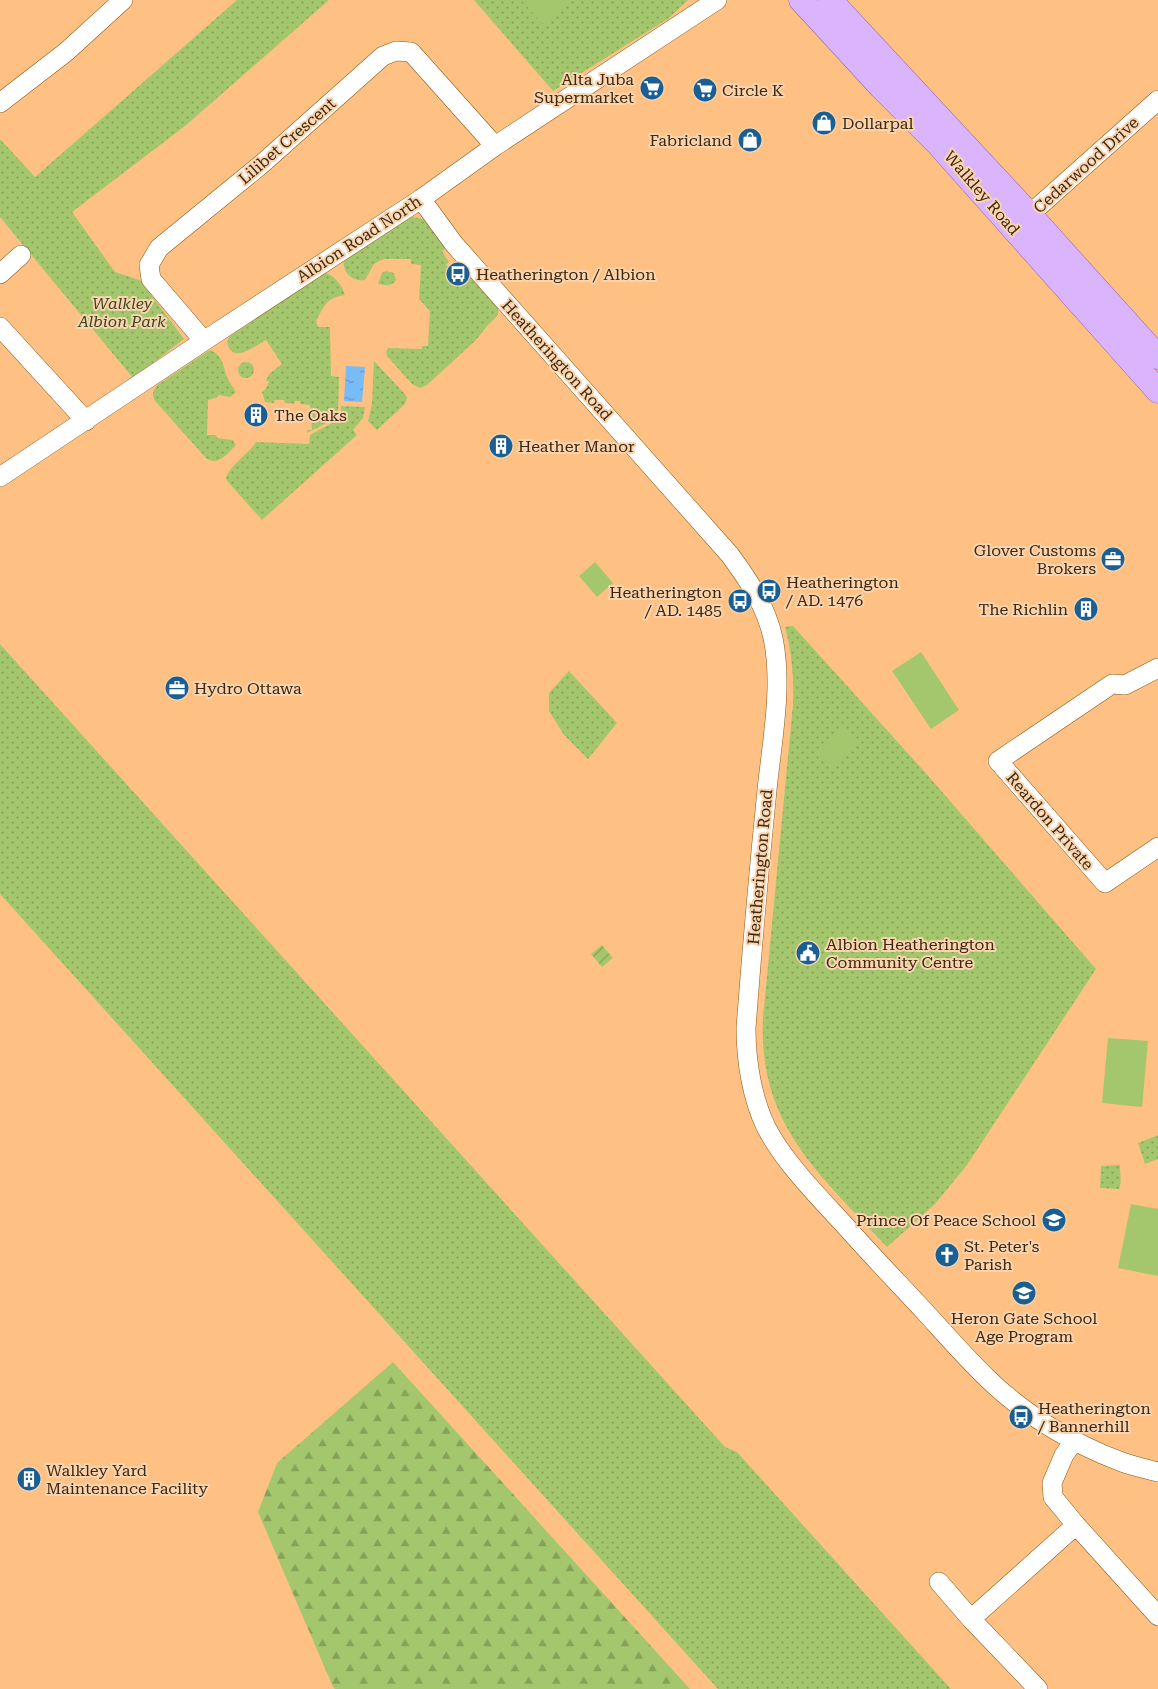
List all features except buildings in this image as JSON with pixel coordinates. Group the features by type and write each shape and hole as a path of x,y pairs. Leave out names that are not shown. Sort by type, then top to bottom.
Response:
{"main road":[{"name":"Walkley Road","path":"801,0 938,144 1022,222 1158,357"},
{"name":"Walkley Road","path":"830,0 1022,222 1158,391"}],"street":[{"path":"0,103 66,52 123,0"},
{"name":"Albion Road North","path":"2,473 86,421 421,198 495,146 717,0"},
{"name":"Lilibet Crescent","path":"204,341 150,279 149,265 159,248 263,163 383,56 396,51 411,52 495,146"},
{"name":"Cedarwood Drive","path":"1022,222 1158,100"},
{"name":"Heatherington Road","path":"421,198 454,244 730,555 753,587 769,620 776,658 777,689 759,872 746,1028 746,1050 748,1070 766,1126 781,1152 867,1251 989,1380 1018,1404 1053,1429 1074,1441 1122,1462 1158,1472"},
{"path":"0,274 21,255"},
{"path":"0,326 86,421"},
{"name":"Reardon Private","path":"1158,668 1124,686 1112,684 998,761 1106,883 1158,848"},
{"path":"1074,1441 1064,1455 1052,1483 1054,1497 1076,1525 1158,1616"},
{"path":"971,1619 1076,1525"},
{"path":"939,1582 971,1619 1038,1689"}],"green space":[{"name":"Walkley Albion Park","path":"237,0 329,0 185,126 72,212 115,272 140,280 184,339 133,378 0,217 0,139 35,177"},
{"path":"474,0 688,0 669,18 553,91"},
{"path":"521,0 574,0 543,24"},
{"path":"409,217 422,219 436,230 447,247 442,251 449,262 446,265 456,277 464,270 498,308 498,315 476,340 427,385 420,388 412,384 387,356 386,352 388,348 422,349 422,346 428,346 430,311 419,299 421,265 411,264 411,259 384,259 374,264 365,280 357,280 349,276 344,269 344,260"},
{"path":"386,271 394,273 396,280 390,285 378,284 382,273"},
{"path":"325,273 338,281 345,295 330,300 316,321 318,327 330,327 331,376 339,377 338,417 307,433 307,430 312,430 310,405 300,404 300,401 295,401 294,404 285,403 284,400 275,400 274,403 265,402 262,392 267,387 269,381 266,381 269,374 282,364 266,340 250,350 238,353 233,352 229,348 227,341 230,336"},
{"path":"210,350 220,358 228,379 236,392 230,397 219,395 208,400 207,435 216,435 217,438 233,440 236,445 226,455 215,461 206,458 155,401 153,394 159,384"},
{"path":"374,361 407,398 405,404 377,430 368,421 372,404"},
{"path":"246,362 254,370 246,378 238,370"},
{"path":"341,406 365,407 363,418 353,430 357,435 262,520 226,479 231,469 256,442 309,444 310,435 341,418"},
{"path":"595,562 613,583 597,597 579,576"},
{"path":"793,626 923,770 1096,969 967,1165 935,1204 887,1247 839,1196 798,1146 782,1119 771,1089 764,1056 763,1018 793,704 792,666 785,627"},
{"path":"0,644 725,1447 737,1452 951,1689 718,1689 0,894"},
{"path":"921,652 959,710 931,729 892,671"},
{"path":"569,671 617,723 588,759 564,735 549,711 549,693"},
{"path":"844,728 858,741 832,768 819,755"},
{"path":"602,945 613,958 602,967 591,954"},
{"path":"1108,1038 1148,1041 1142,1107 1102,1103"},
{"path":"1158,1135 1158,1159 1145,1164 1138,1143"},
{"path":"1120,1165 1121,1180 1119,1189 1100,1188 1101,1166"},
{"path":"1131,1204 1158,1209 1158,1276 1118,1268"},
{"path":"393,1362 690,1689 335,1689 333,1687 258,1512 277,1463"}],"water":[{"path":"346,366 365,367 362,402 344,401"}],"place":[{"name":"Alta Juba Supermarket","path":"652,88"},
{"name":"Circle K","path":"705,90"},
{"name":"Dollarpal","path":"824,123"},
{"name":"Fabricland","path":"750,140"},
{"name":"Heatherington / Albion","path":"458,274"},
{"name":"The Oaks","path":"256,415"},
{"name":"Heather Manor","path":"501,446"},
{"name":"Glover Customs Brokers","path":"1113,559"},
{"name":"Heatherington / AD. 1476","path":"769,591"},
{"name":"Heatherington / AD. 1485","path":"740,601"},
{"name":"The Richlin","path":"1086,609"},
{"name":"Hydro Ottawa","path":"177,688"},
{"name":"Albion Heatherington Community Centre","path":"808,953"},
{"name":"Prince Of Peace School","path":"1054,1220"},
{"name":"St. Peter's Parish","path":"947,1255"},
{"name":"Heron Gate School Age Program","path":"1024,1293"},
{"name":"Heatherington / Bannerhill","path":"1021,1417"},
{"name":"Walkley Yard Maintenance Facility","path":"29,1479"}]}
